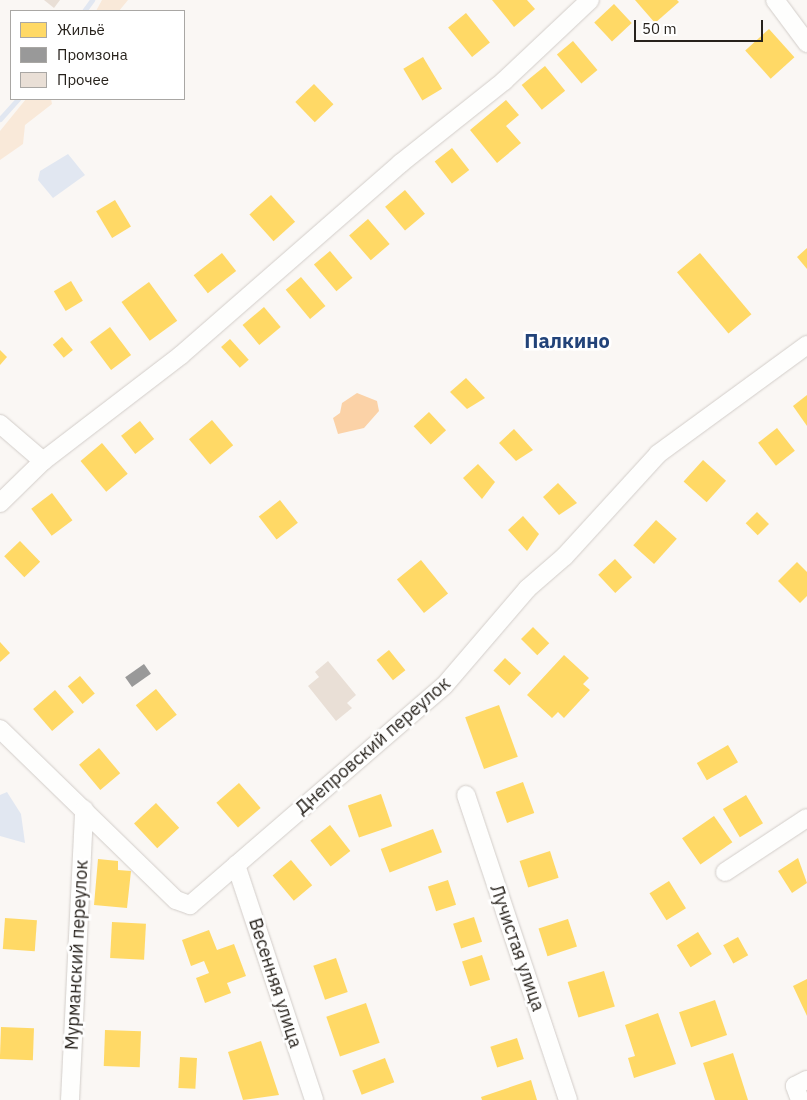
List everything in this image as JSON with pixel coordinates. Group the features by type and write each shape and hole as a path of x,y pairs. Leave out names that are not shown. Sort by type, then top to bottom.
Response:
{"street":[{"path":"0,503 43,461 181,355 401,163 504,80 590,0"},
{"path":"775,0 807,43"},
{"name":"Днепровский переулок","path":"0,729 176,900 190,905 444,686 527,589 565,556 658,454 807,345"},
{"path":"0,424 43,461"},
{"name":"Лучистая улица","path":"466,795 568,1100"},
{"name":"Мурманский переулок","path":"70,1100 84,809"},
{"path":"725,872 807,818"},
{"name":"Весенняя улица","path":"236,865 314,1100"},
{"path":"800,1100 795,1086 807,1080"}],"shaded area":[{"path":"102,0 128,0 120,10 97,10"},
{"path":"25,100 51,100 52,104 25,125 23,144 0,160 0,131"},
{"path":"68,154 85,175 53,198 38,180 40,171"},
{"path":"357,393 377,401 379,411 364,428 338,434 333,418 340,413 342,403"},
{"path":"7,792 21,814 25,843 0,836 0,795"}],"building: Жильё":[{"path":"492,0 527,0 535,9 514,27"},
{"path":"635,0 677,0 679,2 655,23"},
{"path":"614,4 632,23 612,41 594,22"},
{"path":"466,13 490,43 472,57 448,27"},
{"path":"769,29 794,57 771,79 745,50"},
{"path":"573,41 597,70 581,84 557,54"},
{"path":"423,57 442,89 422,101 403,69"},
{"path":"545,66 565,91 542,110 522,85"},
{"path":"314,84 333,104 315,122 295,102"},
{"path":"506,100 519,115 506,126 521,143 497,163 470,130"},
{"path":"452,148 469,170 452,184 435,162"},
{"path":"405,190 425,214 405,230 385,207"},
{"path":"271,195 295,222 274,241 249,214"},
{"path":"115,200 131,227 112,238 96,211"},
{"path":"368,219 390,244 371,260 349,235"},
{"path":"807,248 807,269 797,257"},
{"path":"330,251 352,278 336,291 314,264"},
{"path":"222,253 236,271 208,293 194,275"},
{"path":"700,253 751,314 728,334 677,272"},
{"path":"301,277 325,306 310,319 286,290"},
{"path":"71,281 83,301 66,311 54,291"},
{"path":"149,282 177,321 150,341 121,302"},
{"path":"264,307 281,327 259,345 243,325"},
{"path":"110,327 131,355 111,370 90,342"},
{"path":"62,337 73,350 64,358 53,345"},
{"path":"230,339 249,360 240,368 221,347"},
{"path":"0,350 7,357 0,365"},
{"path":"466,378 485,398 467,409 450,392"},
{"path":"807,395 807,426 793,406"},
{"path":"429,412 446,430 431,445 414,426"},
{"path":"212,420 233,445 210,465 189,439"},
{"path":"140,421 154,439 135,454 121,436"},
{"path":"777,428 795,451 776,466 758,443"},
{"path":"514,429 533,450 516,461 499,443"},
{"path":"102,443 128,474 106,492 81,461"},
{"path":"703,460 726,481 707,502 684,482"},
{"path":"478,464 495,482 482,499 463,478"},
{"path":"558,483 577,503 559,515 543,497"},
{"path":"52,493 72,520 52,536 31,509"},
{"path":"280,500 298,523 277,539 259,517"},
{"path":"757,512 769,524 758,535 746,523"},
{"path":"523,516 539,534 527,551 508,530"},
{"path":"656,520 677,539 654,564 633,545"},
{"path":"20,541 40,562 24,577 4,556"},
{"path":"615,559 632,577 615,593 598,575"},
{"path":"421,560 448,593 424,613 397,580"},
{"path":"797,562 807,572 807,596 800,603 778,581"},
{"path":"533,627 549,643 537,655 521,639"},
{"path":"0,642 10,653 0,662"},
{"path":"389,650 405,670 393,680 377,660"},
{"path":"564,655 589,678 583,684 590,690 564,718 558,712 552,718 527,695"},
{"path":"505,658 521,673 509,685 493,670"},
{"path":"80,676 95,694 83,704 68,686"},
{"path":"156,689 177,715 157,731 136,705"},
{"path":"55,690 74,712 52,731 33,709"},
{"path":"499,705 518,757 484,769 465,717"},
{"path":"728,745 738,762 707,780 697,763"},
{"path":"99,748 120,773 100,790 79,765"},
{"path":"523,782 534,813 507,823 496,792"},
{"path":"239,783 261,808 238,828 216,803"},
{"path":"381,794 392,826 359,838 348,805"},
{"path":"746,795 763,823 740,837 723,809"},
{"path":"156,803 179,828 157,848 134,823"},
{"path":"714,816 732,842 700,865 682,838"},
{"path":"330,825 350,851 331,866 310,840"},
{"path":"433,829 442,852 390,872 381,849"},
{"path":"550,851 559,878 528,888 520,861"},
{"path":"798,858 807,883 792,893 778,871"},
{"path":"98,859 118,861 118,870 131,871 127,908 94,905"},
{"path":"291,860 312,885 294,901 273,875"},
{"path":"448,880 456,905 436,911 428,886"},
{"path":"669,881 686,908 666,920 649,893"},
{"path":"474,917 482,942 461,949 453,924"},
{"path":"5,918 37,920 35,951 3,949"},
{"path":"568,919 577,947 547,956 539,929"},
{"path":"112,922 146,924 144,960 110,958"},
{"path":"209,930 217,950 234,944 246,976 227,983 231,993 205,1003 196,978 209,973 204,961 191,966 182,940"},
{"path":"698,932 712,954 691,967 677,945"},
{"path":"738,937 748,955 733,964 723,945"},
{"path":"482,955 490,980 470,986 462,961"},
{"path":"336,958 348,992 325,1000 313,966"},
{"path":"604,971 615,1006 578,1017 568,982"},
{"path":"807,979 807,1016 793,986"},
{"path":"715,1000 727,1035 691,1047 679,1012"},
{"path":"366,1003 380,1043 340,1056 326,1017"},
{"path":"658,1013 676,1064 634,1078 628,1058 635,1056 625,1025"},
{"path":"1,1027 34,1028 33,1060 0,1059"},
{"path":"105,1030 141,1031 140,1067 104,1066"},
{"path":"517,1038 524,1059 497,1068 490,1047"},
{"path":"261,1041 279,1095 243,1100 228,1052"},
{"path":"733,1053 748,1100 715,1100 703,1063"},
{"path":"180,1057 197,1058 195,1089 178,1088"},
{"path":"385,1058 394,1082 362,1095 352,1071"},
{"path":"531,1080 537,1100 482,1100 481,1097"}],"building: Промзона":[{"path":"144,664 151,674 132,687 125,677"}],"building: Прочее":[{"path":"44,0 60,0 54,8"},
{"path":"328,661 356,695 347,703 352,708 336,721 308,686 319,677 315,672"}],"waterway":[{"path":"85,10 92,0"},
{"path":"0,119 17,100"}],"district":[{"name":"Палкино","path":"567,340"}]}
